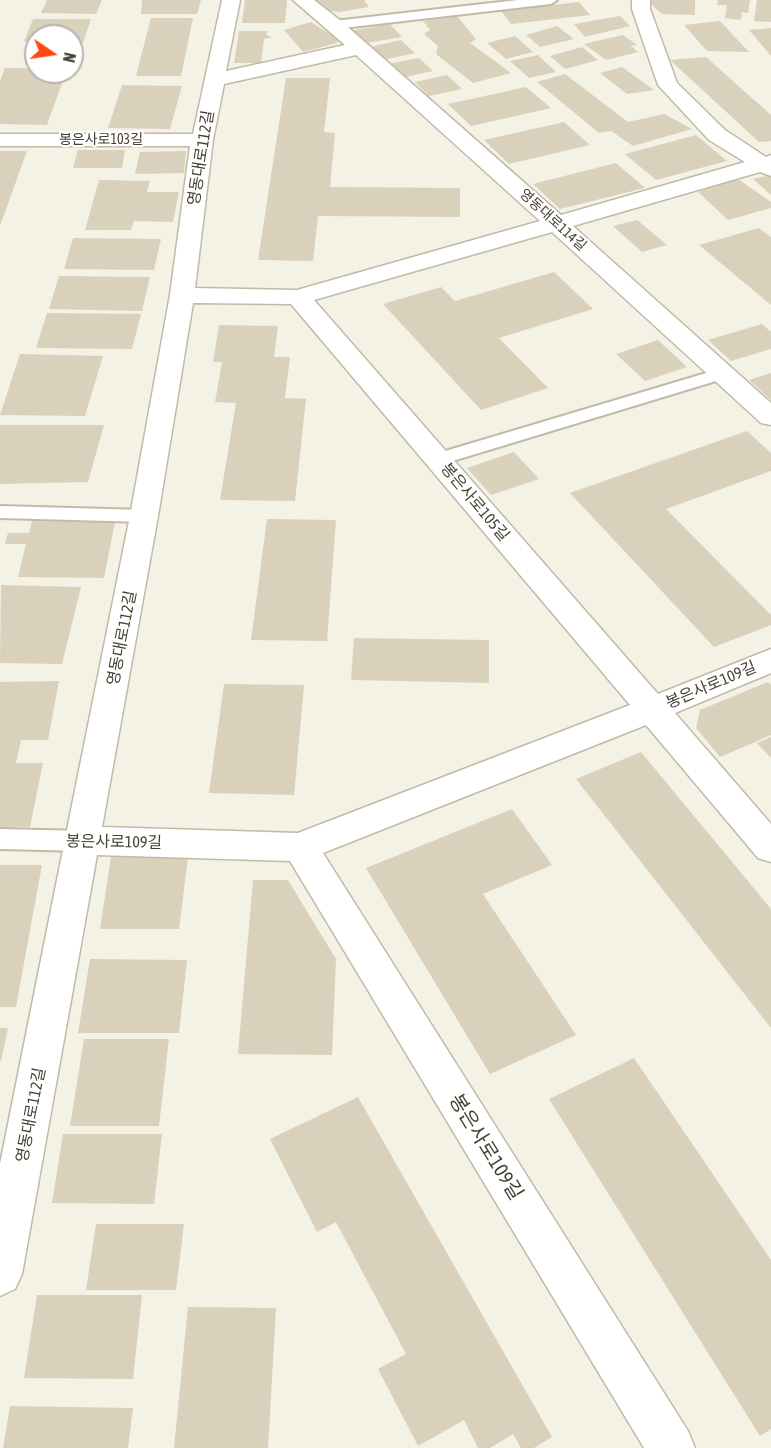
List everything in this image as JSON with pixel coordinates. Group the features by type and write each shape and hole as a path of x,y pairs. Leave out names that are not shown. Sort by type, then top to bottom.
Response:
{"street":[{"name":"영동대로112길","path":"0,1274 144,516 183,296 202,140 231,0"},
{"name":"영동대로114길","path":"302,0 556,223 771,417"},
{"path":"641,0 641,9 668,85 717,135 768,165"},
{"path":"215,80 359,48"},
{"name":"봉은사로103길","path":"0,140 202,140"},
{"path":"183,296 298,297 768,165"},
{"name":"봉은사로105길","path":"298,297 439,459 651,710"},
{"name":"봉은사로109길","path":"84,841 300,847 651,710 771,660"},
{"name":"봉은사로109길","path":"651,710 771,848"},
{"name":"봉은사로109길","path":"300,847 671,1448"}],"lane":[{"path":"334,26 477,4 551,0"},
{"path":"439,459 723,373"},
{"path":"0,512 144,516"},
{"name":"봉은사로109길","path":"0,840 84,841"}],"building":[{"path":"47,0 102,0 96,14 41,13"},
{"path":"142,0 201,0 197,14 141,14"},
{"path":"245,0 287,0 285,23 242,23"},
{"path":"312,0 364,0 369,7 339,12 325,10"},
{"path":"651,0 695,0 695,15 662,14 651,4"},
{"path":"718,0 750,0 748,13 742,12 741,20 725,18 727,5 717,5"},
{"path":"757,0 771,0 771,22 754,21"},
{"path":"579,2 590,15 511,24 501,11"},
{"path":"457,16 476,39 470,43 511,73 473,83 436,54 438,46 424,34 430,30 423,21"},
{"path":"620,16 630,26 585,37 574,24"},
{"path":"151,18 193,18 181,76 136,76"},
{"path":"33,19 91,19 84,40 84,24 31,24"},
{"path":"720,21 749,52 707,51 684,25"},
{"path":"311,22 338,39 337,43 303,52 284,30"},
{"path":"390,24 402,37 361,44 349,31"},
{"path":"557,26 574,39 540,47 526,35"},
{"path":"771,28 771,56 749,30"},
{"path":"239,31 267,31 266,35 272,37 264,39 261,63 234,63"},
{"path":"623,35 637,45 631,46 638,52 606,60 584,44"},
{"path":"515,36 533,52 506,59 487,43"},
{"path":"401,40 415,53 383,60 370,47"},
{"path":"582,47 598,60 565,69 550,56"},
{"path":"538,55 556,72 529,78 510,61"},
{"path":"706,57 771,115 771,141 759,142 670,60"},
{"path":"419,58 433,71 400,78 387,64"},
{"path":"622,67 654,90 627,94 600,73"},
{"path":"5,68 24,68 24,84 62,84 47,125 0,124 0,81"},
{"path":"565,74 628,122 664,114 692,129 633,146 611,131 599,133 537,82"},
{"path":"447,75 462,89 429,96 415,82"},
{"path":"286,78 330,78 324,132 335,133 330,187 460,188 460,217 318,216 313,261 258,260"},
{"path":"122,85 182,86 170,129 108,128"},
{"path":"526,87 551,108 471,126 448,104"},
{"path":"564,122 590,145 509,164 484,140"},
{"path":"696,135 727,161 656,180 625,154"},
{"path":"78,150 125,150 122,168 73,168"},
{"path":"0,151 27,151 0,226"},
{"path":"186,151 184,173 135,174 140,152"},
{"path":"616,163 645,188 560,209 533,184"},
{"path":"771,177 771,195 753,179"},
{"path":"738,179 771,202 771,208 728,220 698,192"},
{"path":"99,180 150,181 147,192 179,192 173,222 134,221 131,230 85,230"},
{"path":"637,220 667,245 642,252 613,226"},
{"path":"759,228 771,237 771,305 699,245"},
{"path":"73,238 161,239 154,270 64,269"},
{"path":"554,272 593,309 499,338 548,388 481,410 383,304 441,287 455,301"},
{"path":"59,276 150,277 142,311 49,309"},
{"path":"47,313 141,314 132,349 36,348"},
{"path":"762,324 771,332 771,349 731,361 708,340"},
{"path":"219,325 278,326 274,357 290,357 285,398 306,399 295,501 220,500 236,403 215,402 222,362 213,362"},
{"path":"658,340 687,367 645,381 616,354"},
{"path":"20,354 103,356 85,416 0,415"},
{"path":"771,373 771,400 749,380"},
{"path":"0,425 104,425 88,482 0,484"},
{"path":"747,431 771,453 771,471 666,509 771,615 771,625 714,647 570,493"},
{"path":"514,452 539,479 491,495 467,468"},
{"path":"267,519 336,520 327,641 251,640"},
{"path":"32,521 115,522 104,578 18,577 26,544 5,544 8,533 29,533"},
{"path":"1,585 81,587 62,664 0,663"},
{"path":"354,638 489,640 489,683 351,680"},
{"path":"59,681 48,740 21,740 16,763 43,763 30,827 0,827 0,682"},
{"path":"768,682 771,685 771,735 720,757 696,728 700,710"},
{"path":"224,684 304,685 294,795 209,793"},
{"path":"771,737 771,758 757,743"},
{"path":"641,752 771,909 771,1028 576,779"},
{"path":"512,809 552,865 483,894 576,1035 490,1074 366,868"},
{"path":"111,857 188,857 179,929 100,929"},
{"path":"0,865 42,865 16,1007 0,1007"},
{"path":"253,880 288,880 336,959 332,1055 238,1054"},
{"path":"90,959 187,960 179,1033 78,1033"},
{"path":"0,1028 8,1028 1,1061 0,1061"},
{"path":"84,1039 169,1039 159,1126 70,1126"},
{"path":"634,1058 771,1260 771,1429 760,1436 549,1099"},
{"path":"358,1097 552,1437 534,1448 521,1448 513,1434 490,1448 478,1448 464,1420 418,1446 378,1369 406,1354 336,1222 317,1232 270,1139"},
{"path":"63,1134 162,1134 154,1204 52,1203"},
{"path":"96,1224 184,1224 176,1290 86,1290"},
{"path":"37,1295 142,1295 133,1379 24,1378"},
{"path":"188,1307 276,1308 268,1448 174,1448"},
{"path":"10,1406 133,1408 128,1448 3,1448"}]}
